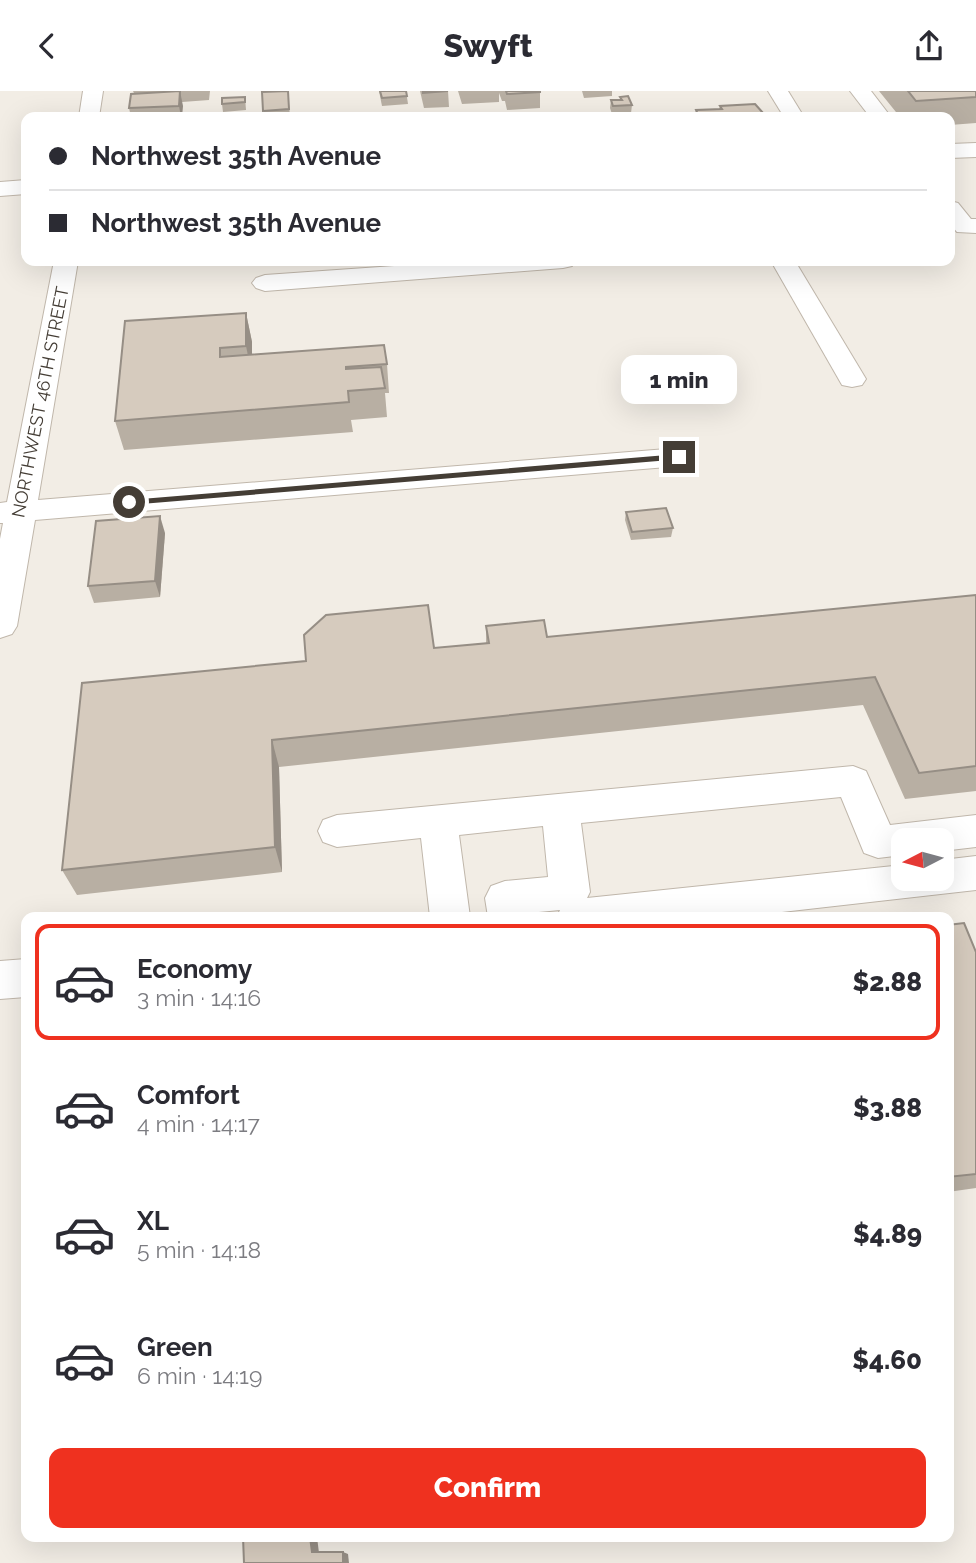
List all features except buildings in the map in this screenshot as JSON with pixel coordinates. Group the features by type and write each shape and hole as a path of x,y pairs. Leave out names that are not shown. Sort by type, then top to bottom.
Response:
{"street":[{"path":"90,112 93,91"},
{"path":"778,91 791,112"},
{"path":"860,91 877,112"},
{"path":"955,151 976,150"},
{"path":"0,189 21,187"},
{"name":"NORTHWEST 46TH STREET","path":"0,627 10,512 65,266"},
{"path":"265,283 495,266"},
{"path":"786,266 852,379"},
{"path":"10,512 679,457"},
{"path":"337,831 853,781 878,842 976,831"},
{"path":"507,912 505,898 570,892 560,809"},
{"path":"438,821 449,912"},
{"path":"954,876 976,873"},
{"path":"623,912 891,883"},
{"path":"0,980 21,978"}],"route":[{"path":"129,502 679,457"}]}
